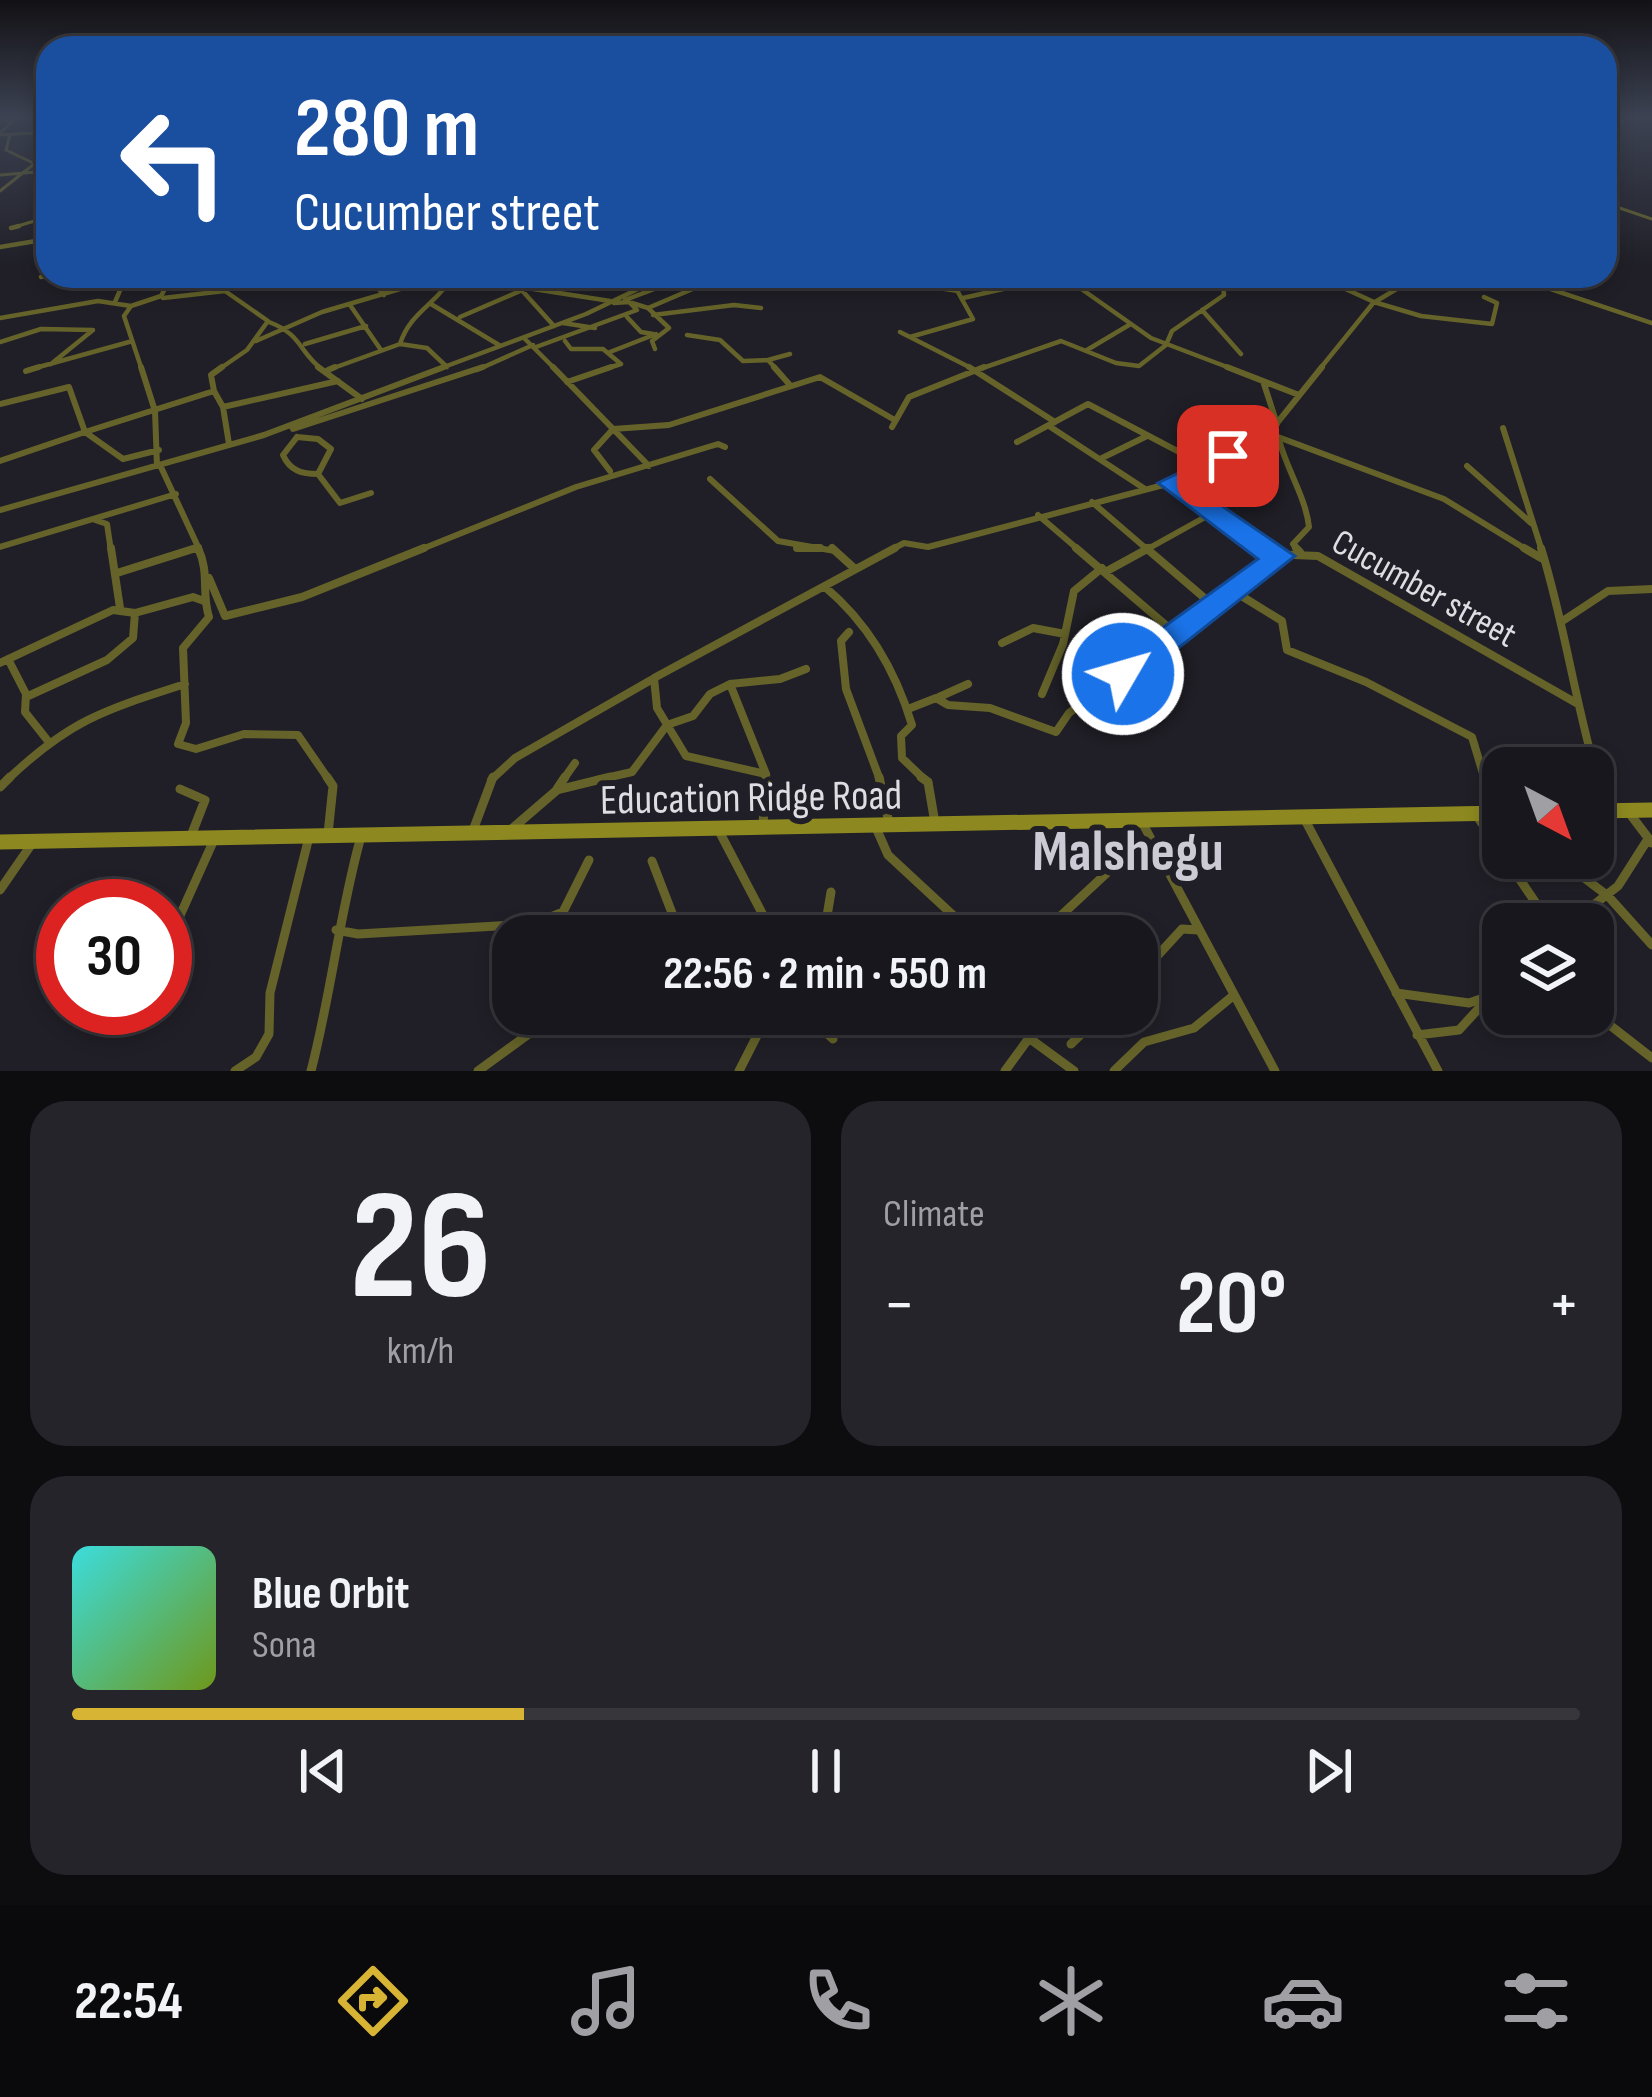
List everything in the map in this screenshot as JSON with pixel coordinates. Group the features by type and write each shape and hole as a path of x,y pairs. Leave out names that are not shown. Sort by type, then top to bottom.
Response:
{"main road":[{"path":"1614,811 1652,810"},
{"name":"Education Ridge Road","path":"0,842 1482,813"}],"street":[{"path":"0,191 29,166"},
{"path":"0,175 36,170"},
{"path":"1617,207 1652,216"},
{"path":"11,228 36,221"},
{"path":"0,247 36,241"},
{"path":"85,288 121,288 115,302"},
{"path":"159,298 166,288"},
{"path":"378,288 384,295"},
{"path":"228,446 223,407 212,375 253,342 286,327 406,288"},
{"path":"400,344 406,321 443,288"},
{"path":"460,317 524,288"},
{"path":"526,288 537,311 558,324 598,328"},
{"path":"530,288 578,300 629,302 648,308 670,330 610,352 571,349 565,341"},
{"path":"616,301 641,288"},
{"path":"371,493 340,503 318,474 299,473 287,464 283,455 294,430 362,399 654,288"},
{"path":"648,308 695,288"},
{"path":"938,288 958,291"},
{"path":"910,338 971,321 956,288"},
{"path":"963,298 1008,288"},
{"path":"1079,288 1166,346 1299,395"},
{"path":"610,471 594,450 613,429 669,425 784,385 828,378 892,423 909,397 1061,340 1132,368 1166,346 1172,332 1226,291 1221,288"},
{"path":"1343,288 1421,316 1492,324 1497,303 1484,296"},
{"path":"1300,552 1293,544 1309,527 1310,517 1289,481 1273,435 1277,424 1374,302 1402,288"},
{"path":"1548,288 1652,323"},
{"path":"0,317 115,302 131,306 225,291 268,321 286,327 304,344 311,362 362,399"},
{"path":"0,510 399,397 627,317 638,310 629,302"},
{"path":"430,304 460,317 485,343 502,346"},
{"path":"350,305 381,350"},
{"path":"131,306 124,316 155,411 158,465 200,547 225,616 302,596 576,488 718,444 725,447"},
{"path":"653,315 687,315 712,306 761,308"},
{"path":"1202,310 1241,354"},
{"path":"627,317 640,332 657,334"},
{"path":"253,342 268,321"},
{"path":"1087,350 1129,325"},
{"path":"304,344 366,326"},
{"path":"0,342 41,328 93,330 51,364"},
{"path":"900,332 1014,397 1039,402 1052,424 1145,489"},
{"path":"655,349 650,343 657,334"},
{"path":"686,335 720,340 743,361 790,354"},
{"path":"524,338 649,466"},
{"path":"26,371 129,342"},
{"path":"328,370 400,344 427,348 436,362 448,367"},
{"path":"566,382 621,364 610,352"},
{"path":"768,360 784,385"},
{"path":"223,407 338,381"},
{"path":"1264,384 1277,424"},
{"path":"0,404 69,387 85,432 123,459 159,450"},
{"path":"0,461 214,391"},
{"path":"383,391 399,397"},
{"path":"1017,442 1084,403 1204,465"},
{"name":"Cucumber street","path":"1503,428 1564,620 1587,747"},
{"path":"294,430 331,449 318,474"},
{"path":"471,834 493,778 515,758 737,628 904,543 928,548 1171,483 1273,435 1444,499 1544,560"},
{"path":"1100,459 1147,436"},
{"path":"1467,466 1534,526"},
{"path":"710,479 785,549 808,553 830,546 854,568"},
{"name":"Cucumber street","path":"1171,483 1216,511 1262,550 1281,556 1300,552 1382,589 1578,704"},
{"path":"0,548 176,494"},
{"path":"1092,502 1215,607"},
{"path":"1042,694 1065,634 1074,591 1104,569 1216,511"},
{"path":"1038,515 1104,569 1153,619 1175,633"},
{"path":"94,520 107,524 119,608"},
{"path":"117,573 200,547"},
{"path":"936,698 947,705 990,708 1056,732 1070,713 1281,556"},
{"path":"209,578 204,602 207,621 183,648 186,723 178,739 183,748 209,747 244,734 301,738 333,786 327,837"},
{"path":"825,586 871,635 908,710 912,725 902,736 900,753 905,766 928,782 935,825"},
{"path":"1564,620 1608,591 1652,590"},
{"path":"1235,592 1282,621 1287,650 1366,682 1472,737 1482,765"},
{"path":"48,741 25,712 26,697 4,661 119,608 135,613 193,597 204,602"},
{"path":"26,697 107,660 133,638 135,613"},
{"path":"1002,643 1033,628 1065,634"},
{"path":"849,632 841,641 842,692 888,799 879,844 894,865 917,877 952,915"},
{"path":"557,790 632,772 667,725 693,716 710,694 730,684 768,681 806,669"},
{"path":"654,678 651,691 667,725 696,763 766,774"},
{"path":"0,787 48,741 101,709 185,684"},
{"path":"730,684 766,774 763,829"},
{"path":"908,710 968,684"},
{"path":"509,833 557,790 575,763"},
{"path":"180,789 205,800 190,840"},
{"path":"1598,903 1650,841 1628,811"},
{"path":"1475,813 1536,903"},
{"path":"1304,818 1438,1071"},
{"path":"1142,821 1275,1071"},
{"path":"718,830 763,915"},
{"path":"311,1071 327,1008 336,930 361,836"},
{"path":"235,1071 256,1057 269,1034 270,993 309,838"},
{"path":"192,888 214,839"},
{"path":"0,890 33,842"},
{"path":"1063,915 1109,872 1155,852"},
{"path":"336,930 358,934 534,924 567,908 589,860"},
{"path":"652,861 673,915"},
{"path":"1586,879 1608,896 1652,945"},
{"path":"826,915 831,892"},
{"path":"1158,955 1182,929 1198,930"},
{"path":"1394,993 1469,1003 1482,998"},
{"path":"1114,1071 1144,1042 1194,1028 1234,995"},
{"path":"1416,1035 1450,1033 1476,1022 1482,1012"},
{"path":"1614,1028 1652,1058"},
{"path":"478,1071 527,1035"},
{"path":"739,1071 757,1035"},
{"path":"828,1035 832,1039"},
{"path":"1005,1071 1029,1035"},
{"path":"1071,1045 1081,1035"},
{"path":"1029,1038 1074,1071"}],"district":[{"name":"Malshegu","path":"1128,850"}],"route":[{"path":"1123,674 1281,556 1262,550 1226,517 1171,483 1228,456"}]}
